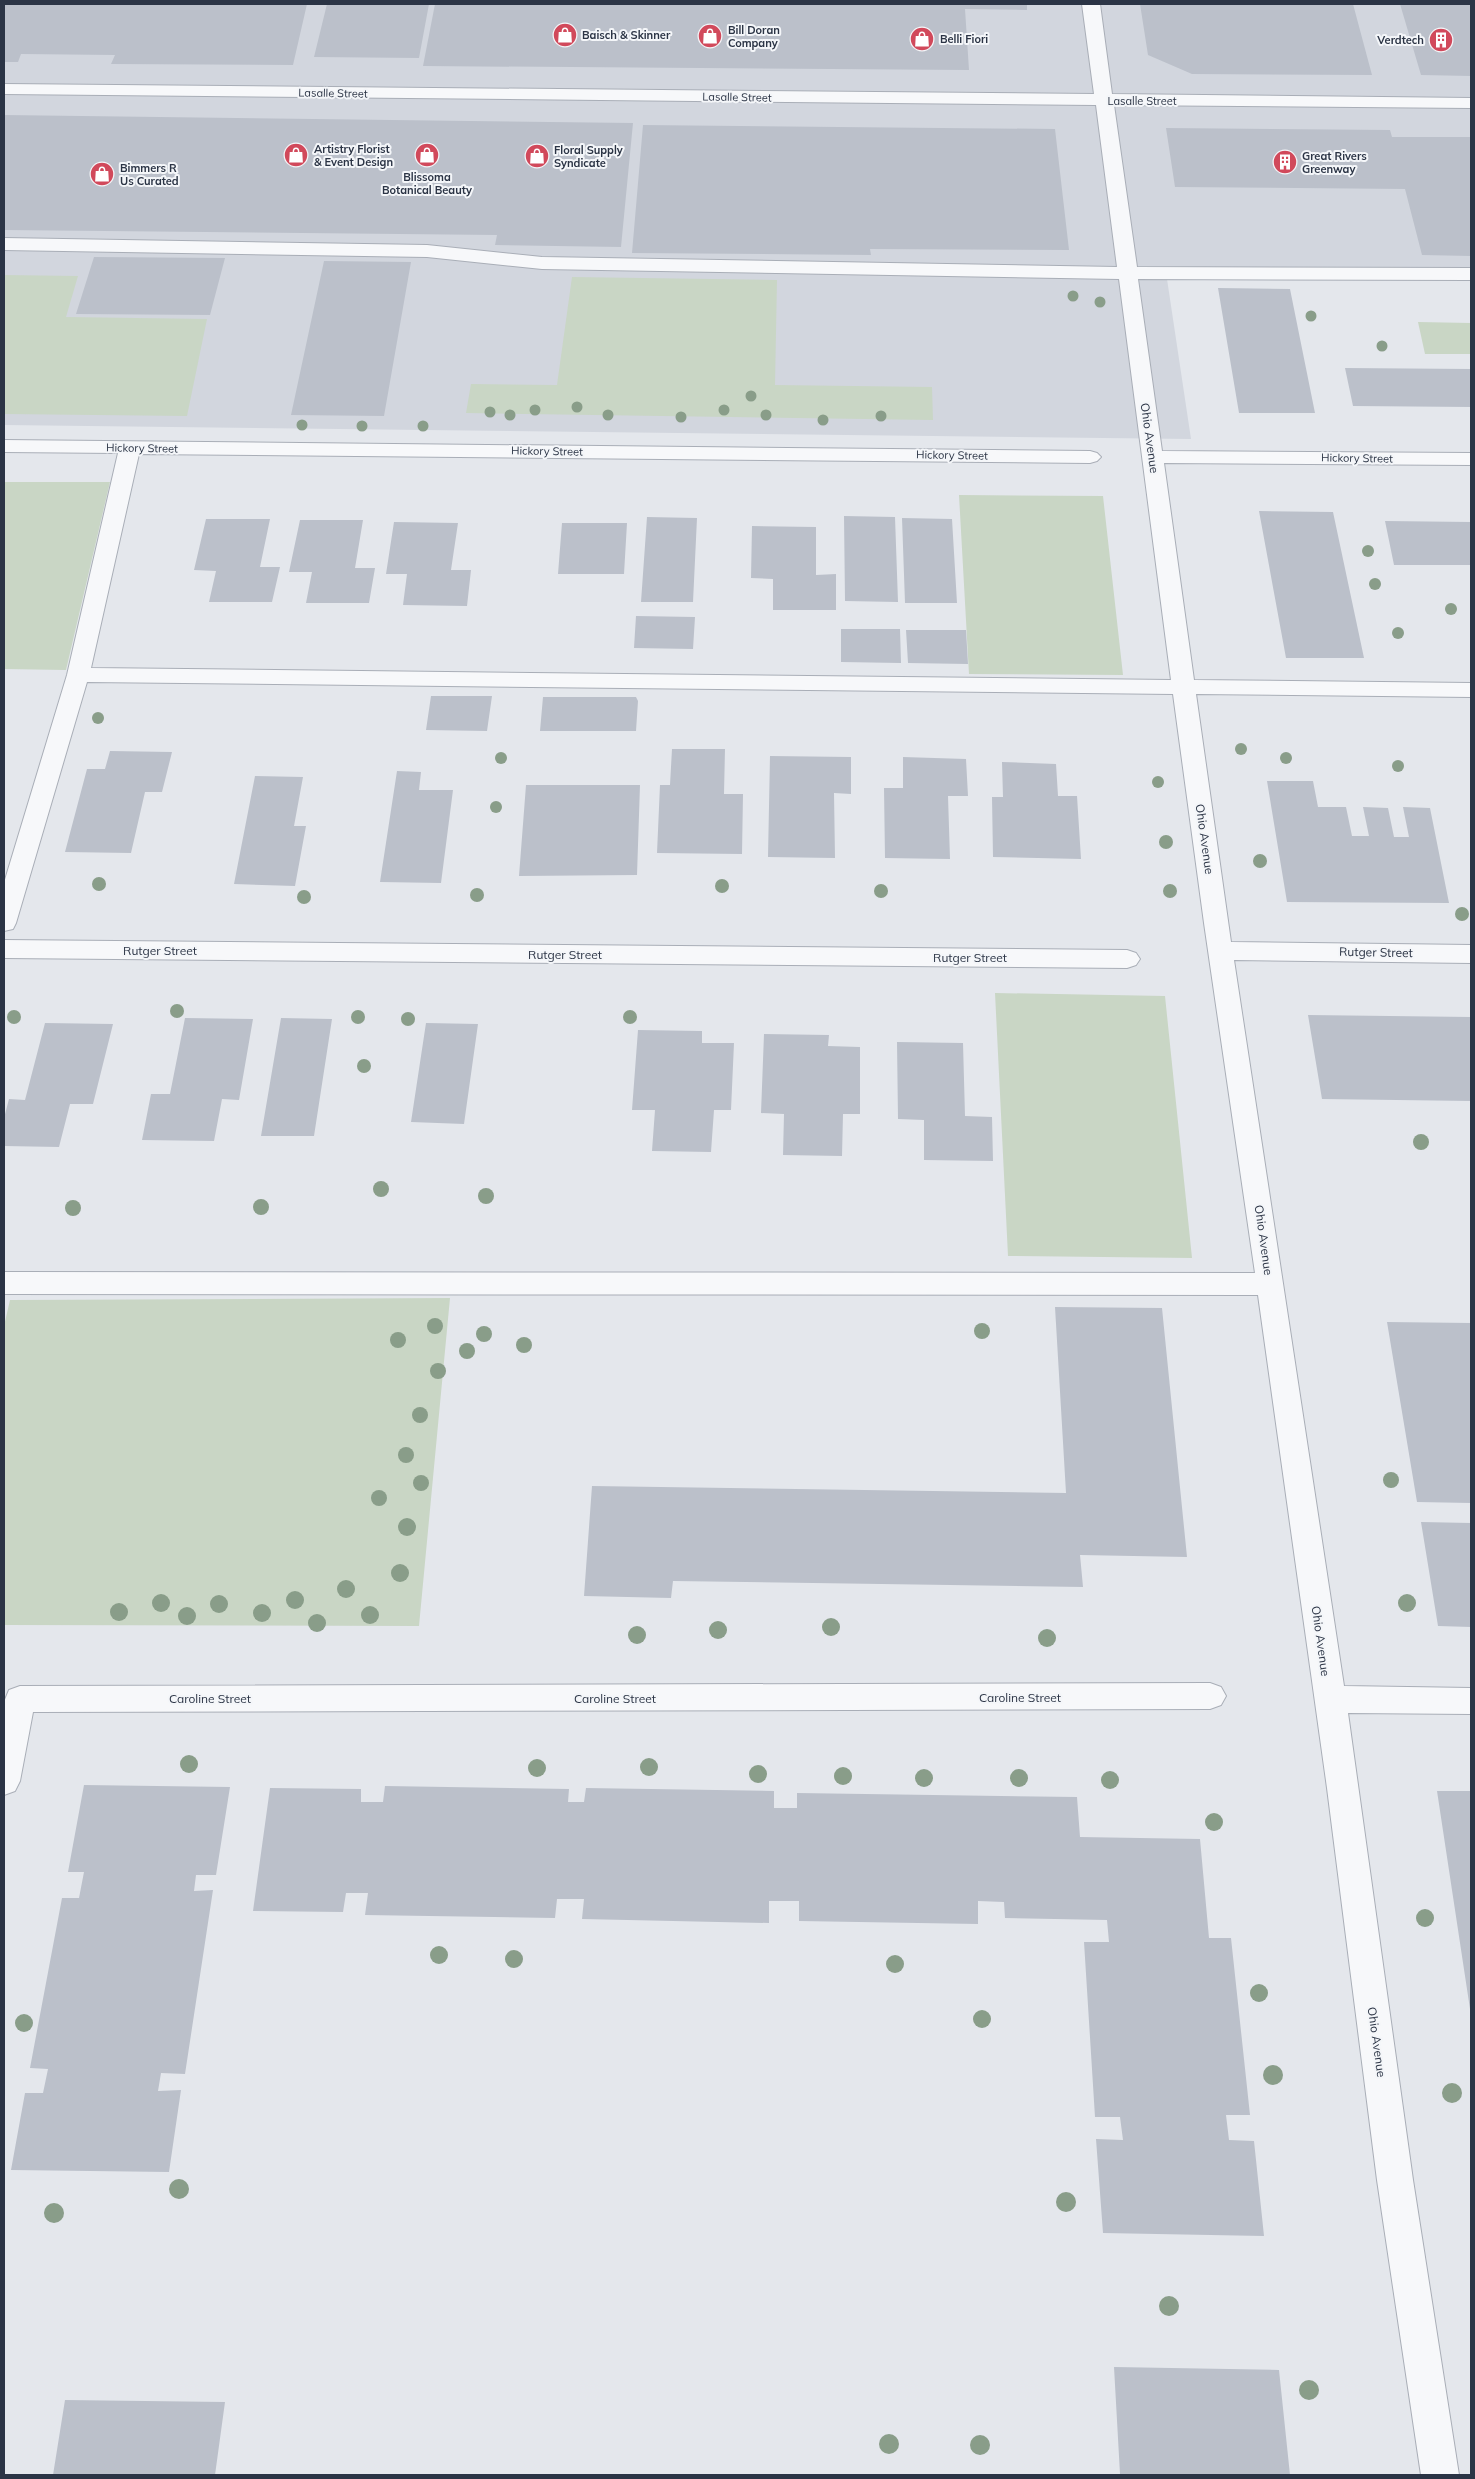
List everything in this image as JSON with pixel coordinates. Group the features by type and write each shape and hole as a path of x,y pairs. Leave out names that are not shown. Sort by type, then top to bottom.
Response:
{"street":[{"name":"Ohio Avenue","path":"1091,4 1221,951 1329,1699 1397,2190 1440,2475"},
{"name":"Lasalle Street","path":"4,89 1471,103"},
{"path":"4,244 428,251 542,263 1128,273 1471,274"},
{"name":"Hickory Street","path":"4,446 1090,456"},
{"path":"4,923 78,675 130,448"},
{"name":"Hickory Street","path":"1153,457 1471,460"},
{"path":"78,675 1471,690"},
{"name":"Rutger Street","path":"4,949 1127,959"},
{"name":"Rutger Street","path":"1221,951 1471,954"},
{"path":"4,1283 1270,1284"},
{"name":"Caroline Street","path":"4,1781 20,1699 1210,1696"},
{"path":"1329,1699 1471,1702"}],"shaded area":[{"path":"4,4 1471,4 1471,280 1167,279 1191,439 4,425"}],"green space":[{"path":"4,275 78,276 66,317 207,319 187,416 4,414"},
{"path":"572,277 777,280 775,385 932,387 933,420 466,413 471,384 557,385"},
{"path":"1418,322 1471,323 1471,354 1425,354"},
{"path":"4,482 110,482 66,670 4,669"},
{"path":"959,495 1103,496 1123,675 969,674"},
{"path":"995,993 1165,996 1192,1258 1008,1256"},
{"path":"450,1298 419,1626 4,1625 4,1326 10,1300"}],"building":[{"path":"4,4 307,4 293,65 111,64 115,55 21,54 18,62 4,62"},
{"path":"327,4 429,4 419,58 314,57"},
{"path":"435,4 1027,4 1027,10 965,9 969,70 423,66"},
{"path":"1140,4 1353,4 1372,75 1192,74 1148,55"},
{"name":"Verdtech","path":"1400,4 1471,4 1471,76 1421,75"},
{"path":"4,115 633,123 621,247 495,245 497,235 4,230"},
{"path":"643,125 1055,129 1069,250 870,249 871,255 632,253"},
{"name":"Great Rivers Greenway","path":"1166,128 1390,130 1392,137 1471,137 1471,256 1422,255 1405,189 1175,187"},
{"path":"94,257 225,258 210,315 76,314"},
{"path":"324,261 411,262 384,416 291,415"},
{"path":"1218,288 1290,289 1315,413 1239,413"},
{"path":"1345,368 1471,369 1471,407 1353,406"},
{"path":"1259,511 1333,512 1364,658 1286,658"},
{"path":"844,516 895,517 898,602 845,601"},
{"path":"647,517 697,518 693,602 641,602"},
{"path":"902,518 952,519 957,603 905,603"},
{"path":"206,519 270,519 260,567 280,567 272,602 209,602 216,571 194,570"},
{"path":"300,520 363,520 355,568 375,568 369,603 306,603 312,572 289,572"},
{"path":"1385,521 1471,522 1471,565 1394,565"},
{"path":"394,522 458,523 451,570 471,570 467,606 403,605 407,574 386,574"},
{"path":"562,523 627,523 624,574 558,574"},
{"path":"752,526 816,527 816,575 836,574 836,610 773,610 773,579 751,578"},
{"path":"636,616 695,617 693,649 634,648"},
{"path":"841,629 900,629 901,663 841,662"},
{"path":"906,630 966,630 968,664 908,663"},
{"path":"431,696 492,696 487,731 426,730"},
{"path":"543,697 636,697 638,701 636,731 540,731"},
{"path":"672,749 725,749 724,794 743,794 742,854 657,853 660,785 670,785"},
{"path":"110,751 172,752 162,792 145,792 131,853 65,852 87,769 105,769"},
{"path":"770,756 851,757 851,794 834,793 835,858 768,857"},
{"path":"903,757 966,759 968,796 948,796 950,859 885,858 884,788 903,788"},
{"path":"1002,762 1056,764 1058,796 1077,796 1081,859 993,857 992,797 1003,797"},
{"path":"397,771 421,772 419,790 453,790 441,883 380,882"},
{"path":"255,776 303,777 294,826 306,826 295,886 234,884"},
{"path":"1267,781 1313,781 1318,807 1346,807 1352,836 1369,836 1363,807 1388,808 1394,837 1409,837 1403,807 1430,808 1449,903 1287,902"},
{"path":"526,785 640,785 637,875 519,876"},
{"path":"1308,1015 1471,1017 1471,1101 1322,1099"},
{"path":"185,1018 253,1019 239,1100 222,1099 214,1141 142,1140 151,1094 170,1094"},
{"path":"281,1018 332,1019 314,1136 261,1136"},
{"path":"45,1023 113,1024 93,1104 70,1104 59,1147 4,1146 4,1118 9,1099 25,1100"},
{"path":"426,1023 478,1024 464,1124 411,1122"},
{"path":"638,1030 702,1031 702,1043 734,1043 731,1110 714,1110 711,1152 652,1151 655,1110 632,1110"},
{"path":"764,1034 829,1035 828,1046 860,1047 860,1114 843,1114 842,1156 783,1155 784,1114 761,1113"},
{"path":"897,1042 963,1043 965,1116 992,1117 993,1161 924,1160 924,1120 898,1119"},
{"path":"1055,1307 1162,1308 1187,1557 1080,1555 1083,1587 673,1581 671,1598 584,1596 592,1486 1066,1493"},
{"path":"1387,1322 1471,1323 1471,1503 1417,1502"},
{"path":"1421,1522 1471,1523 1471,1627 1438,1626"},
{"path":"84,1785 230,1787 216,1875 196,1875 194,1891 213,1890 185,2074 161,2073 158,2091 181,2090 169,2172 11,2170 25,2093 43,2093 48,2069 30,2068 62,1898 79,1898 84,1872 68,1872"},
{"path":"385,1786 569,1789 568,1802 584,1802 586,1788 774,1791 774,1808 797,1808 797,1793 1077,1797 1080,1837 1200,1839 1209,1938 1231,1938 1250,2115 1226,2115 1229,2140 1254,2141 1264,2236 1103,2233 1096,2139 1123,2140 1120,2117 1095,2117 1084,1942 1109,1942 1107,1920 1005,1918 1004,1902 978,1901 978,1924 799,1921 799,1901 769,1901 769,1923 582,1919 584,1899 557,1899 555,1918 365,1915 368,1893 346,1893 343,1912 253,1911 270,1788 361,1789 361,1802 383,1802"},
{"path":"1437,1791 1471,1791 1471,2009 1470,2009"},
{"path":"1114,2367 1279,2370 1290,2475 1120,2474"},
{"path":"65,2400 225,2402 215,2475 53,2475"}],"place":[{"name":"Baisch & Skinner","path":"565,35"},
{"name":"Bill Doran Company","path":"710,36"},
{"name":"Belli Fiori","path":"922,39"},
{"name":"Verdtech","path":"1441,40"},
{"name":"Artistry Florist & Event Design","path":"296,155"},
{"name":"Blissoma Botanical Beauty","path":"427,155"},
{"name":"Floral Supply Syndicate","path":"537,156"},
{"name":"Great Rivers Greenway","path":"1285,162"},
{"name":"Bimmers R Us Curated","path":"102,174"}]}
